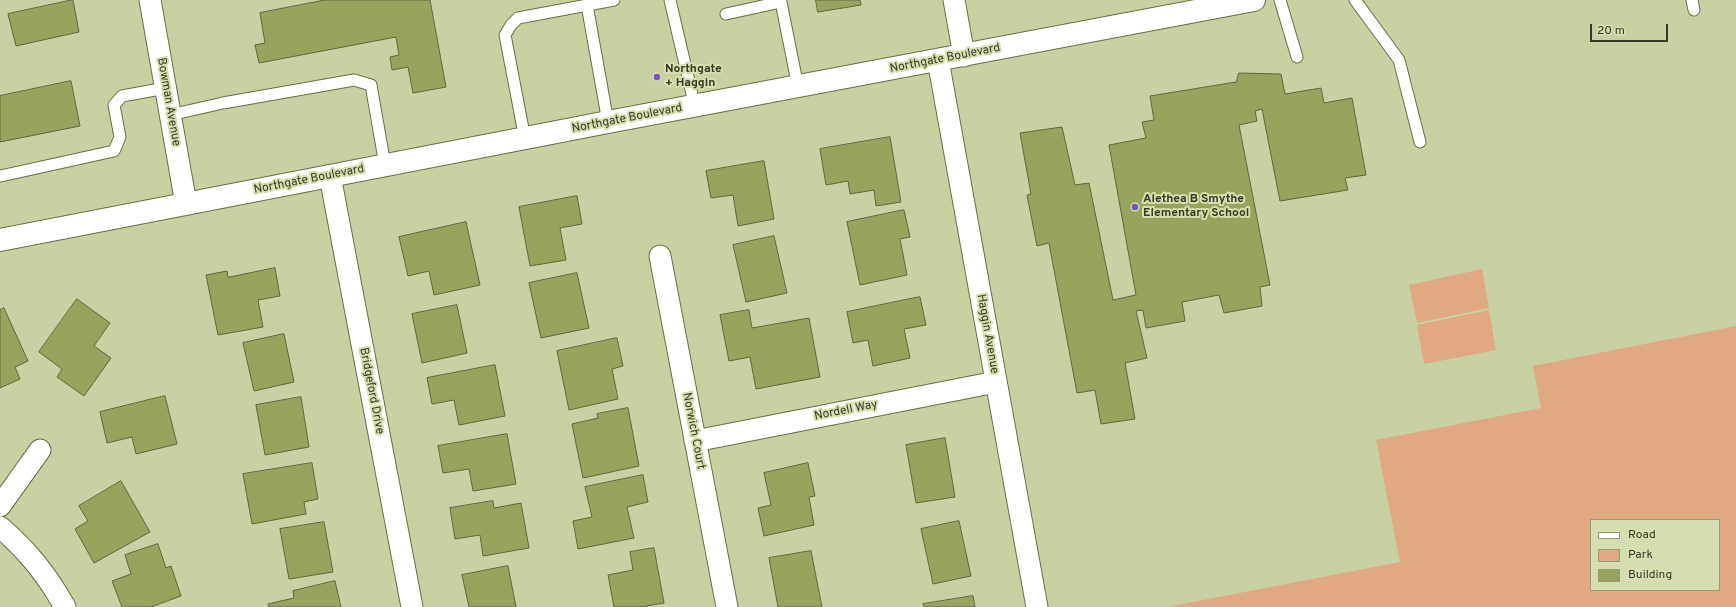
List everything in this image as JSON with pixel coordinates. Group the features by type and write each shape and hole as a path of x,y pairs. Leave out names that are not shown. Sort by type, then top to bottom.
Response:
{"main road":[{"name":"Northgate Boulevard","path":"0,240 608,122 694,107 1254,0"}],"street":[{"name":"Bowman Avenue","path":"150,0 186,204"},
{"path":"954,0 964,56"},
{"name":"Haggin Avenue","path":"938,60 1037,607"},
{"name":"Bridgeford Drive","path":"330,176 412,607"},
{"name":"Norwich Court","path":"660,256 727,607"},
{"name":"Nordell Way","path":"695,441 996,382"},
{"path":"0,506 40,450"},
{"path":"0,527 21,545 49,578 66,607"}],"lane":[{"path":"525,139 505,35 511,25 518,18 614,0"},
{"path":"670,0 694,107"},
{"path":"1280,0 1297,57"},
{"path":"1355,0 1399,60 1420,142"},
{"path":"726,14 782,2 798,87"},
{"path":"587,5 608,122"},
{"path":"170,115 224,103 354,80 371,85 385,165"},
{"path":"1,176 114,151 120,137 114,105 122,96 166,88"}],"green space":[{"path":"1482,269 1489,308 1417,323 1409,285"},
{"path":"1489,310 1496,350 1424,364 1417,325"},
{"path":"1736,326 1736,607 1167,607 1400,562 1376,440 1541,408 1533,366"}],"building":[{"path":"73,0 79,32 16,46 8,14"},
{"path":"325,0 430,0 446,87 413,93 408,67 392,70 390,57 399,55 396,37 259,63 255,45 265,43 260,13"},
{"path":"816,0 860,0 861,5 818,12"},
{"path":"1239,73 1281,74 1285,94 1321,88 1324,103 1352,98 1366,175 1345,178 1348,190 1280,201 1262,109 1255,111 1257,121 1239,125 1270,285 1260,287 1262,306 1224,313 1219,295 1182,302 1185,321 1146,328 1143,310 1136,311 1147,358 1125,363 1135,419 1101,424 1095,390 1077,393 1049,243 1037,246 1027,195 1031,194 1020,133 1062,127 1075,185 1089,183 1113,300 1136,295 1109,145 1146,138 1142,122 1154,120 1150,96 1236,82"},
{"path":"71,81 80,126 0,142 0,96"},
{"path":"890,137 901,202 876,206 874,190 850,194 848,181 826,185 820,149"},
{"path":"764,161 774,219 738,226 733,195 711,198 706,171"},
{"path":"577,196 582,224 560,228 566,260 530,266 519,207"},
{"path":"904,210 910,237 900,239 907,275 860,285 847,222"},
{"path":"466,222 480,285 434,295 429,271 408,276 399,237"},
{"path":"774,236 787,293 746,302 733,245"},
{"path":"275,268 280,296 258,300 263,327 218,335 206,275 227,271 228,277"},
{"path":"577,273 589,328 541,338 529,283"},
{"path":"920,297 926,325 904,329 910,358 873,366 868,340 853,343 847,312"},
{"path":"77,299 110,323 94,346 111,358 84,396 57,377 62,369 39,352"},
{"path":"457,305 467,353 422,363 412,314"},
{"path":"4,308 28,361 15,367 20,379 0,388 0,310"},
{"path":"749,310 752,328 809,318 820,377 756,389 750,357 729,361 720,315"},
{"path":"284,334 294,382 254,391 243,343"},
{"path":"617,338 623,366 612,369 618,399 569,410 557,351"},
{"path":"495,365 505,416 459,425 454,400 432,404 427,378"},
{"path":"165,396 177,444 136,454 132,437 107,443 100,412"},
{"path":"301,397 309,447 265,455 256,405"},
{"path":"628,408 639,466 583,478 572,424 598,418 597,414"},
{"path":"507,434 516,484 473,491 469,469 443,473 438,446"},
{"path":"945,438 955,497 916,503 906,445"},
{"path":"312,463 318,499 304,502 306,514 252,524 243,474"},
{"path":"808,463 815,496 809,497 814,525 764,536 758,508 771,505 764,473"},
{"path":"643,475 648,502 627,507 634,538 578,549 573,521 592,517 585,487"},
{"path":"121,481 150,532 94,563 75,529 88,521 79,506"},
{"path":"493,501 494,508 521,503 529,548 483,556 480,535 455,539 450,508"},
{"path":"959,521 971,576 933,584 921,529"},
{"path":"324,522 333,572 289,579 280,529"},
{"path":"158,544 166,568 171,566 181,596 151,607 122,607 112,581 131,574 125,555"},
{"path":"654,548 664,603 641,607 614,607 608,575 633,570 630,552"},
{"path":"811,551 822,607 778,607 769,558"},
{"path":"508,566 516,607 469,607 462,575"},
{"path":"335,581 341,607 269,607 268,604 294,598 293,591"},
{"path":"973,596 975,607 924,607 923,604"}],"place":[{"name":"Northgate + Haggin","path":"657,77"},
{"name":"Alethea B Smythe Elementary School","path":"1135,207"}]}
